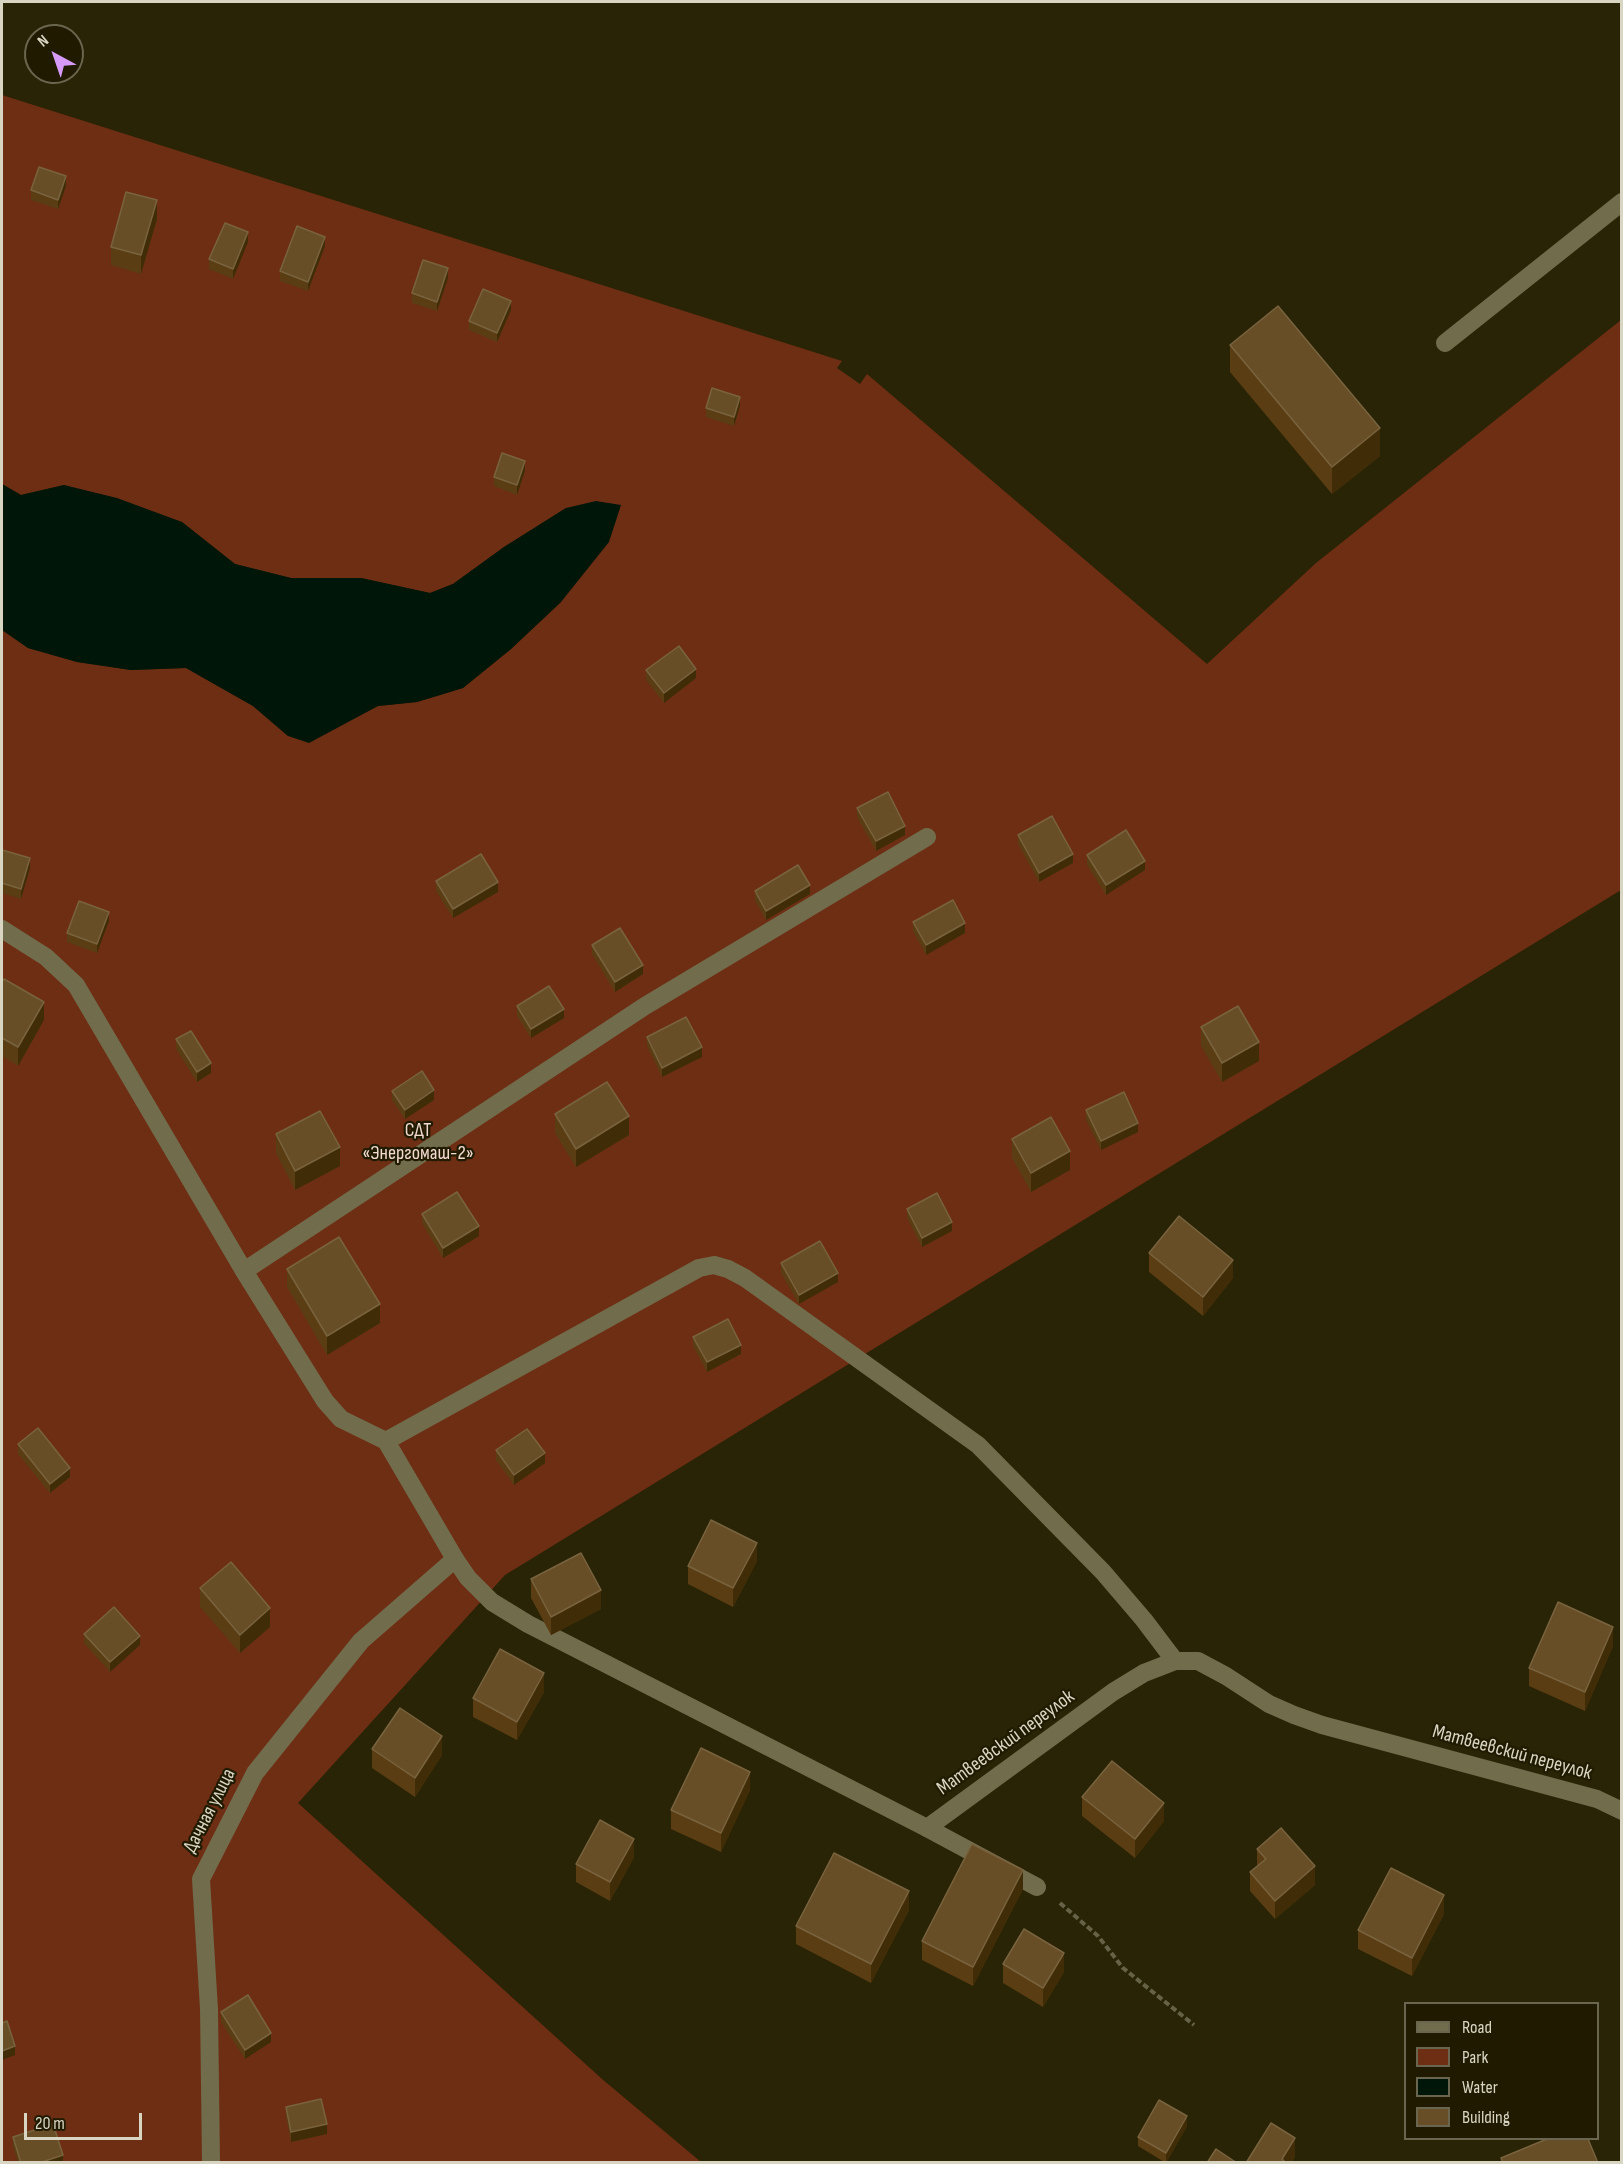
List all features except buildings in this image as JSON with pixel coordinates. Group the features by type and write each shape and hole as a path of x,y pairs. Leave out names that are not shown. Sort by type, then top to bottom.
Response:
{"street":[{"path":"1445,343 1622,202"},
{"path":"244,1271 645,1006 927,837"},
{"path":"2,928 46,957 76,985 244,1271 325,1401 341,1419 386,1442 454,1559 468,1578 492,1602 528,1623 1037,1887"},
{"path":"386,1442 699,1268 714,1265 745,1278 978,1445 1103,1572 1175,1661"},
{"name":"Дачная улица","path":"211,2163 209,2008 201,1879 255,1773 361,1641 454,1559"},
{"name":"Матвеевский переулок","path":"927,1828 1113,1692 1144,1673 1175,1661 1198,1661 1269,1704 1294,1715 1334,1728 1597,1799 1622,1811"}],"path":[{"path":"1037,1887 1073,1913 1098,1936 1123,1968 1194,2025"}],"green space":[{"name":"СДТ «Энергомаш-2»","path":"2,95 842,361 837,368 860,384 867,374 1207,664 1316,563 1621,320 1621,890 505,1575 298,1803 602,2079 701,2162 2,2162 2,630 28,648 77,662 131,670 186,668 253,706 288,736 346,722 378,706 417,702 463,688 511,649 561,602 566,508 504,547 453,584 430,593 361,578 291,578 235,564 182,522 64,485 21,495 2,484"}],"water":[{"path":"2,484 21,495 64,485 117,498 182,522 235,564 291,578 361,578 430,593 453,584 504,547 566,508 596,501 621,505 609,542 561,602 511,649 463,688 417,702 378,706 309,743 288,736 253,706 186,668 131,670 77,662 28,648 2,630"}]}
